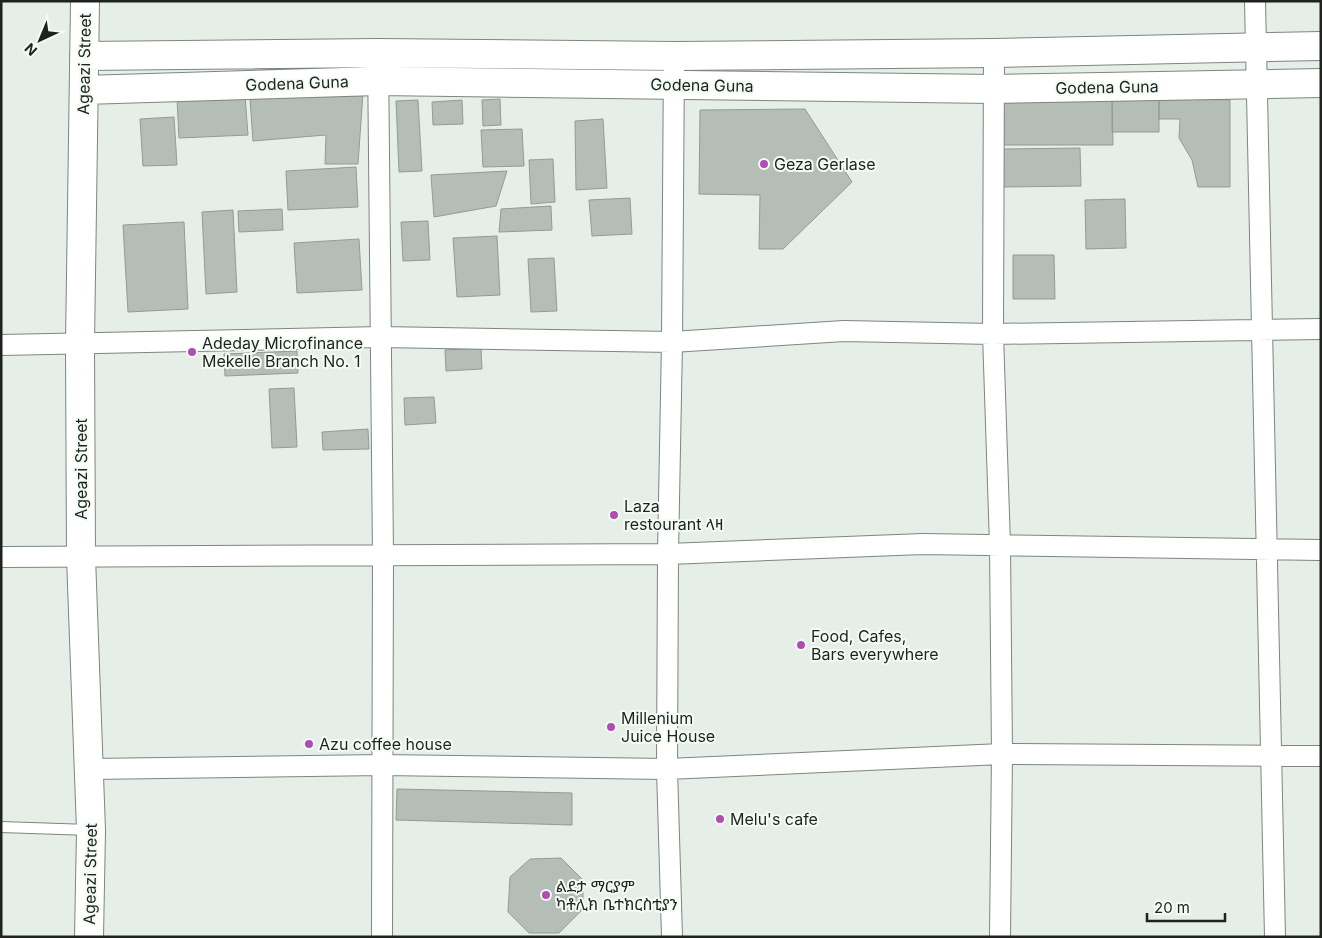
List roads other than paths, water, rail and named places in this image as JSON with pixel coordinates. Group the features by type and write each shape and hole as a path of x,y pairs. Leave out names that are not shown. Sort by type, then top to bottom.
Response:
{"main road":[{"name":"Ageazi Street","path":"85,1 80,344 81,557 91,830 89,937"},
{"name":"Godena Guna","path":"84,56 378,54 674,56 994,53 1321,46"},
{"name":"Godena Guna","path":"84,90 378,81 994,89 1321,82"}],"street":[{"path":"1255,1 1275,937"},
{"path":"994,53 993,334 1000,545 1002,754 1000,937"},
{"path":"378,54 383,556 382,937"},
{"path":"672,937 667,769 674,56"},
{"path":"1,345 381,337 672,342 844,330 993,334 1321,329"},
{"path":"1,558 668,554 923,544 1321,550"},
{"path":"90,768 382,765 667,769 1002,754 1321,756"}],"lane":[{"path":"1,827 91,830"}],"place":[{"name":"Geza Gerlase","path":"764,164"},
{"name":"Adeday Microfinance Mekelle Branch No. 1","path":"192,352"},
{"name":"Laza restourant ላዛ","path":"614,515"},
{"name":"Food, Cafes, Bars everywhere","path":"801,645"},
{"name":"Millenium Juice House","path":"611,727"},
{"name":"Azu coffee house","path":"309,744"},
{"name":"Melu's cafe","path":"720,819"},
{"name":"ልደታ ማርያም ካቶሊክ ቤተክርስቲያን","path":"546,895"}]}
